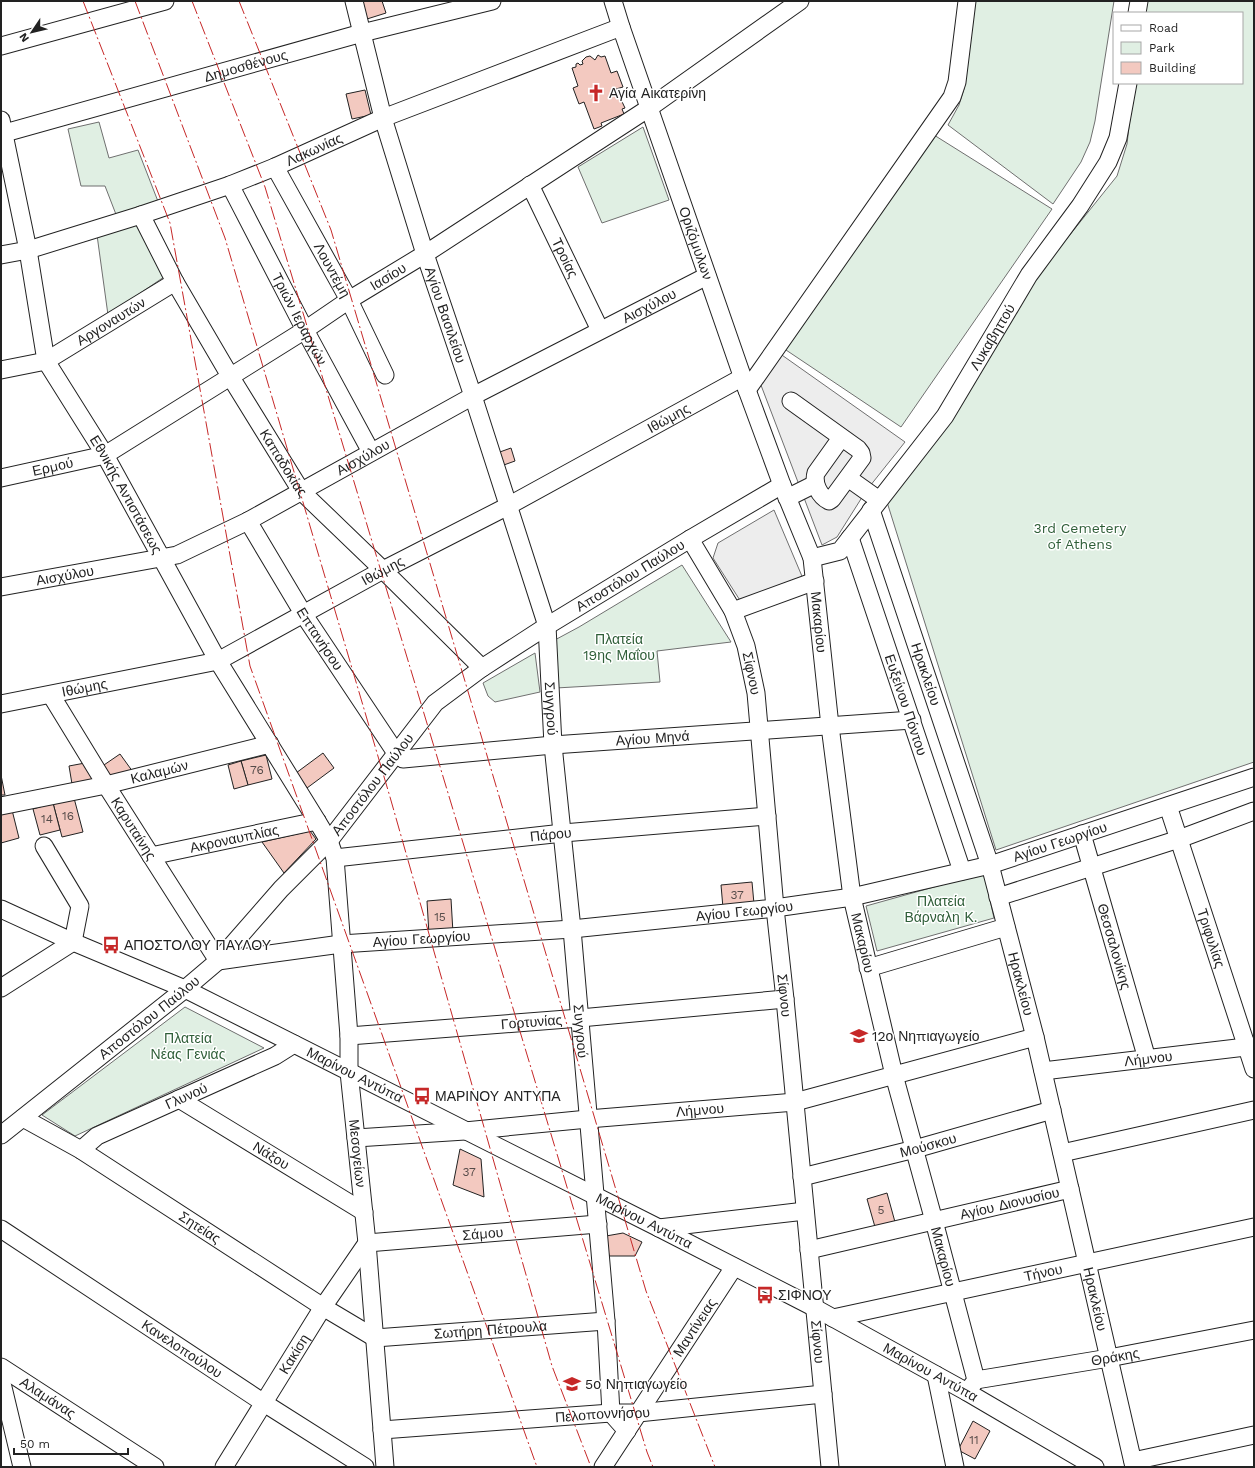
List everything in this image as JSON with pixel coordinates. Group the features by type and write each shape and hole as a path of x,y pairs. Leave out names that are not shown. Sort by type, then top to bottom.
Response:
{"street":[{"path":"1,46 165,1"},
{"name":"Αγίου Βασιλείου","path":"354,1 383,118 425,254 473,396 547,626"},
{"name":"Δημοσθένους","path":"2,129 362,32 492,1"},
{"name":"Οριζόμυλων","path":"613,1 649,108 784,491"},
{"name":"Ιασίου","path":"105,455 305,330 349,300 425,254 649,108 800,1"},
{"path":"745,383 952,97 957,82 967,1"},
{"path":"1137,12 1139,1"},
{"name":"Λακωνίας","path":"1,255 28,250 141,215 230,185 275,167 383,118 621,27"},
{"name":"Λυκαβηττού","path":"812,558 840,551 945,416 1029,275 1080,206 1108,162 1118,138 1128,84"},
{"name":"Εθνικής Αντιστάσεως","path":"2,129 28,250 46,360 105,455 218,661 329,841"},
{"name":"Λουντέμη","path":"275,167 349,300 385,375"},
{"name":"Τριών Ιεραρχών","path":"230,185 305,330 371,452"},
{"name":"Τροίας","path":"530,185 600,330"},
{"name":"Καπαδοκίας","path":"141,215 175,282 230,376 301,491 482,668"},
{"name":"Αισχύλου","path":"1,587 163,559 177,555 248,521 473,396 708,276"},
{"name":"Αργοναυτών","path":"1,370 46,360 175,282"},
{"name":"Ιθώμης","path":"1,704 218,661 304,615 383,570 745,383"},
{"path":"791,401 858,449 862,458 829,501 825,499 815,484 816,473 841,438"},
{"name":"Ερμού","path":"1,478 105,455"},
{"path":"848,478 875,505"},
{"name":"Αποστόλου Παύλου","path":"1,1135 218,961 282,889 329,841 435,703 482,668 547,626 690,539 784,491 815,484"},
{"name":"Μακαρίου","path":"784,491 812,558 830,726 852,897 894,1075 934,1221 952,1294 971,1386"},
{"name":"Ηρακλείου","path":"875,505 990,865 1035,1037 1133,1464"},
{"name":"Επτανήσου","path":"248,521 304,615 396,753"},
{"name":"Ευξείνου Πόντου","path":"850,538 962,871"},
{"name":"Σίφνου","path":"690,539 733,611 746,646 756,693 775,908 830,1467"},
{"path":"733,611 815,581"},
{"name":"Συγγρού","path":"547,626 553,745 572,929 594,1196 598,1224 606,1321 611,1413"},
{"name":"Καρυταίνης","path":"51,695 106,785 218,961"},
{"name":"Αγίου Μηνά","path":"396,753 403,759 553,745 912,720"},
{"name":"Καλαμών","path":"1,806 106,785 270,744"},
{"name":"Αγίου Γεωργίου","path":"218,961 341,944 572,929 775,908 852,897 990,865 1254,777"},
{"name":"Τριφυλίας","path":"1168,806 1251,1046 1254,1069"},
{"path":"998,897 1179,839 1254,811"},
{"name":"Πάρου","path":"335,858 562,833 767,816"},
{"name":"Ακροναυπλίας","path":"151,856 317,821"},
{"name":"Θεσσαλονίκης","path":"1082,834 1147,1059"},
{"name":"Μεσογείων","path":"329,841 335,858 349,1036 350,1072 367,1243 385,1467"},
{"path":"1,988 72,942 80,906 44,846"},
{"name":"Μαρίνου Αντύπα","path":"1,909 72,942 185,988 815,1308 936,1375 971,1386 1095,1467"},
{"path":"868,968 1006,927"},
{"name":"Γορτυνίας","path":"349,1036 580,1018 785,999"},
{"name":"Λήμνου","path":"356,1138 465,1131 795,1102 1035,1037"},
{"name":"Γλυνού","path":"81,1150 97,1136 276,1056 294,1044"},
{"name":"Λήμνου","path":"1043,1071 1251,1046"},
{"name":"Νάξου","path":"179,1099 364,1212"},
{"name":"Μούσκου","path":"802,1177 915,1150 1052,1110"},
{"path":"1062,1153 1254,1110"},
{"name":"Σητείας","path":"23,1118 81,1150 323,1307 375,1338"},
{"name":"Αγίου Διονυσίου","path":"809,1250 1070,1189"},
{"path":"659,1228 805,1211"},
{"name":"Σάμου","path":"367,1243 598,1224"},
{"name":"Τήνου","path":"833,1318 952,1294 1254,1227"},
{"name":"Κανελοπούλου","path":"1,1228 364,1467"},
{"name":"Κακίση","path":"224,1467 323,1307 367,1243"},
{"name":"Μαντίνειας","path":"602,1467 734,1267"},
{"name":"Σωτήρη Πέτρουλα","path":"375,1338 606,1321"},
{"name":"Θράκης","path":"971,1386 1254,1330"},
{"name":"Αλαμάνας","path":"1,1367 156,1467"},
{"path":"936,1375 955,1467"},
{"path":"1,1379 22,1467"},
{"name":"Πελοποννήσου","path":"382,1430 611,1413 638,1413 823,1394"},
{"path":"611,1413 627,1431"},
{"path":"1133,1464 1254,1435"}],"green space":[{"path":"974,1 1114,1 1095,121 1090,142 1081,162 1053,204 948,125 959,105 964,89"},
{"name":"3rd Cemetery of Athens","path":"1144,1 1254,1 1254,762 996,850 887,502 1040,272 1117,176 1127,144 1134,84 1243,84 1243,12 1143,12"},
{"path":"99,122 109,158 138,150 159,204 117,217 105,186 81,186 68,129"},
{"path":"643,127 669,200 602,223 578,167"},
{"path":"926,130 1052,209 901,427 783,348"},
{"path":"138,223 164,277 108,315 97,235"},
{"name":"Πλατεία 19ης Μαΐου","path":"682,565 731,642 657,651 660,682 556,688 553,641"},
{"path":"535,653 540,692 495,702 488,696 483,683"},
{"name":"Πλατεία Βάρναλη Κ.","path":"984,873 994,918 877,951 866,906"},
{"name":"Πλατεία Νέας Γενιάς","path":"185,1007 264,1048 75,1136 42,1115"}],"shaded area":[{"path":"779,353 905,442 866,491 837,537 822,545 759,380"},
{"path":"774,510 804,581 743,605 713,558 718,543"}],"building":[{"path":"361,1 382,1 386,13 367,19"},
{"name":"Αγία Αικατερίνη","path":"598,55 601,57 605,56 611,73 617,71 623,87 616,89 625,108 622,109 624,114 601,123 602,126 594,129 584,102 579,104 573,88 578,86 572,68 576,67 576,64 578,63 580,65 583,64 582,61 586,57 590,56 595,60"},
{"path":"365,90 371,115 352,119 346,94"},
{"path":"511,448 515,461 501,466 497,453"},
{"path":"323,753 334,768 307,788 296,773"},
{"path":"120,754 133,772 109,777 101,767"},
{"path":"266,755 272,779 248,785 241,761"},
{"path":"241,761 248,785 234,789 228,765"},
{"path":"85,763 97,779 72,784 69,766"},
{"path":"1,775 5,795 1,795"},
{"path":"74,798 83,832 62,837 53,803"},
{"path":"53,803 60,830 40,835 33,809"},
{"path":"12,810 19,838 1,843 1,813"},
{"path":"310,831 316,839 284,873 262,842"},
{"path":"752,882 754,904 723,908 721,885"},
{"path":"451,899 453,933 429,935 427,901"},
{"path":"460,1149 481,1159 484,1197 453,1185"},
{"path":"887,1193 895,1222 875,1227 867,1199"},
{"path":"623,1233 642,1242 635,1256 609,1256 606,1236"},
{"path":"973,1421 990,1431 975,1459 958,1450"}],"power":[{"path":"83,1 170,223 250,666 537,1467"},
{"path":"135,1 225,238 390,797 552,1366 591,1467"},
{"path":"192,1 265,187 647,1452 653,1467"},
{"path":"239,1 331,230 646,1291 715,1467"}],"place":[{"name":"Αγία Αικατερίνη","path":"596,93"},
{"name":"ΑΠΟΣΤΟΛΟΥ ΠΑΥΛΟΥ","path":"111,945"},
{"name":"12ο Νηπιαγωγείο","path":"859,1036"},
{"name":"ΜΑΡΙΝΟΥ ΑΝΤΥΠΑ","path":"422,1096"},
{"name":"ΣΙΦΝΟΥ","path":"765,1295"},
{"name":"5ο Νηπιαγωγείο","path":"572,1384"}]}
